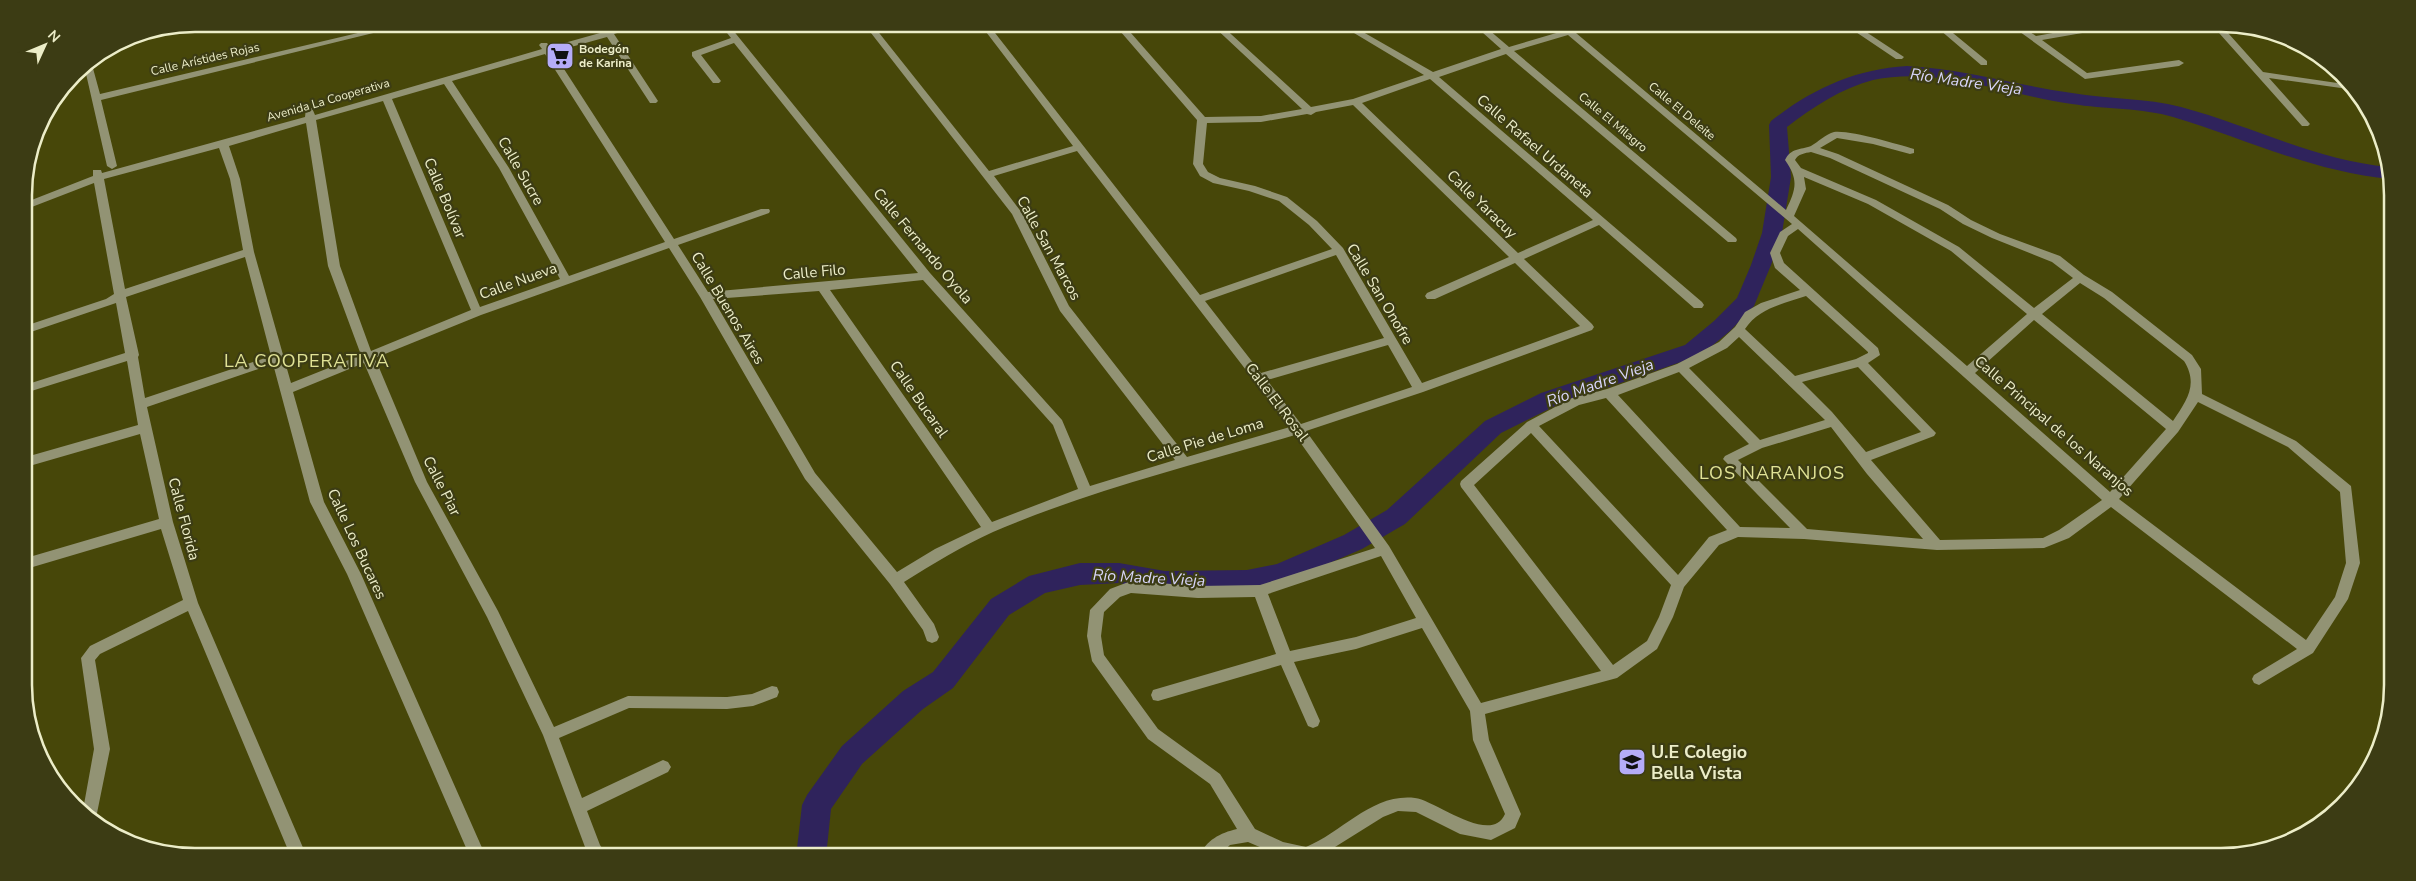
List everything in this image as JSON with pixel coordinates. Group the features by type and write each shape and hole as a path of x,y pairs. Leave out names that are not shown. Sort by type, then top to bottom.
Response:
{"street":[{"path":"1224,32 1311,112"},
{"name":"Calle Rafael Urdaneta","path":"1357,32 1432,76 1698,305"},
{"name":"Calle El Milagro","path":"1487,32 1732,240"},
{"path":"1125,33 1202,120 1261,119 1311,112 1355,102 1508,50 1568,32"},
{"name":"Calle El Deleite","path":"1569,32 1785,214"},
{"path":"1861,32 1899,57"},
{"path":"1946,32 1984,63"},
{"path":"2024,32 2084,76 2179,63"},
{"path":"2035,40 2075,32"},
{"path":"2222,32 2305,124"},
{"name":"Calle Arístides Rojas","path":"97,98 369,33"},
{"name":"Avenida La Cooperativa","path":"33,197 99,174 223,144 309,114 446,80 595,33"},
{"path":"614,33 653,101"},
{"name":"Calle Fernando Oyola","path":"731,33 926,276 1058,423 1086,492"},
{"name":"Calle San Marcos","path":"875,33 1017,214 1064,308 1185,463"},
{"name":"Calle El Rosal","path":"991,33 1298,429 1380,544 1477,710 1481,740 1513,814 1509,823 1491,833 1460,827 1418,805 1398,804 1377,812 1323,848"},
{"path":"716,81 695,54 737,40"},
{"name":"Avenida La Cooperativa","path":"33,203 99,174 112,166 309,114 546,48"},
{"name":"Calle Buenos Aires","path":"546,48 705,296 810,476 895,580 929,628 932,637"},
{"path":"87,73 97,98 112,166"},
{"path":"2259,74 2342,86"},
{"name":"Calle Sucre","path":"446,80 504,168 566,280"},
{"name":"Calle Bolívar","path":"386,96 477,312"},
{"name":"Calle Yaracuy","path":"1355,102 1588,327"},
{"name":"Calle Piar","path":"309,114 334,266 368,357 420,482 493,615 550,735 578,807 590,848"},
{"name":"Calle San Onofre","path":"1202,120 1198,164 1204,174 1217,181 1252,188 1283,199 1313,223 1338,250 1419,388"},
{"path":"1812,149 1835,135 1874,140 1910,151"},
{"name":"Calle Los Bucares","path":"223,144 235,179 249,252 317,502 354,574 474,848"},
{"path":"987,176 1080,147"},
{"path":"1477,710 1612,674 1652,645 1678,584 1714,541 1738,532 1804,534 1937,545 2044,543 2064,534 2111,500 2174,430 2196,396 2195,368 2188,358 2108,295 2080,278 2056,258 1996,236 1966,222 1944,207 1834,156 1812,149 1800,150 1792,156 1790,160 1797,170 1801,189 1785,214"},
{"path":"1797,170 1872,202 1955,249 2174,430"},
{"name":"Calle Florida","path":"99,174 145,428 166,522 191,603 295,848"},
{"name":"Calle Nueva","path":"286,390 477,312 765,211"},
{"name":"Calle Principal de los Naranjos","path":"1785,214 1800,224 2111,500 2308,649"},
{"path":"1431,296 1600,222"},
{"path":"1792,381 1860,362 1874,355 1874,351 1779,265 1775,253 1784,234 1800,224"},
{"path":"1198,300 1338,250"},
{"path":"33,327 110,302 122,294 249,252"},
{"name":"Calle Filo","path":"705,296 822,287 926,276"},
{"path":"1968,372 2034,314 2080,278"},
{"name":"Calle Bucaral","path":"822,287 989,528"},
{"path":"1612,674 1466,484 1531,425 1576,401 1609,393 1681,367 1723,345 1739,330 1749,314 1764,306 1808,291"},
{"name":"Calle Pie de Loma","path":"895,580 911,569 989,528 1086,492 1298,429 1588,327"},
{"path":"1739,330 1833,422 1864,458 1872,471 1937,545"},
{"path":"1259,378 1390,340"},
{"path":"33,387 133,355"},
{"path":"142,404 277,358"},
{"path":"1860,362 1930,432 1864,458"},
{"path":"1681,367 1758,445"},
{"path":"1609,393 1738,532"},
{"path":"2196,396 2292,444 2346,490 2353,562 2341,599 2308,649 2259,679"},
{"path":"1804,534 1729,459 1758,445 1833,422"},
{"path":"1531,425 1678,584"},
{"path":"32,460 145,428"},
{"path":"32,562 166,522"},
{"path":"1213,848 1216,844 1226,839 1249,834 1215,779 1154,734 1097,657 1094,636 1097,610 1114,593 1131,587 1198,592 1260,591 1380,544"},
{"path":"1260,591 1285,658 1313,721"},
{"path":"91,810 102,748 88,658 95,650 191,603"},
{"path":"1158,694 1285,658 1356,643 1425,621"},
{"path":"550,735 628,702 727,703 753,700 772,692"},
{"path":"578,807 663,767"},
{"name":"Calle El Rosal","path":"1249,834 1279,848"}],"waterway":[{"name":"Río Madre Vieja","path":"812,848 817,805 852,755 913,700 943,680 1000,607 1038,584 1080,574 1119,573 1165,582 1247,581 1281,573 1353,542 1396,517 1493,427 1549,399 1693,350 1722,326 1746,301 1761,265 1772,233 1781,177 1778,125 1802,107 1842,85 1885,73 1930,73 1978,80 2072,99 2169,110 2283,150 2338,166 2382,172"}],"place":[{"name":"Bodegón de Karina","path":"560,56"},
{"name":"U.E Colegio Bella Vista","path":"1632,762"}],"district":[{"name":"LA COOPERATIVA","path":"307,361"},
{"name":"LOS NARANJOS","path":"1772,473"}]}
